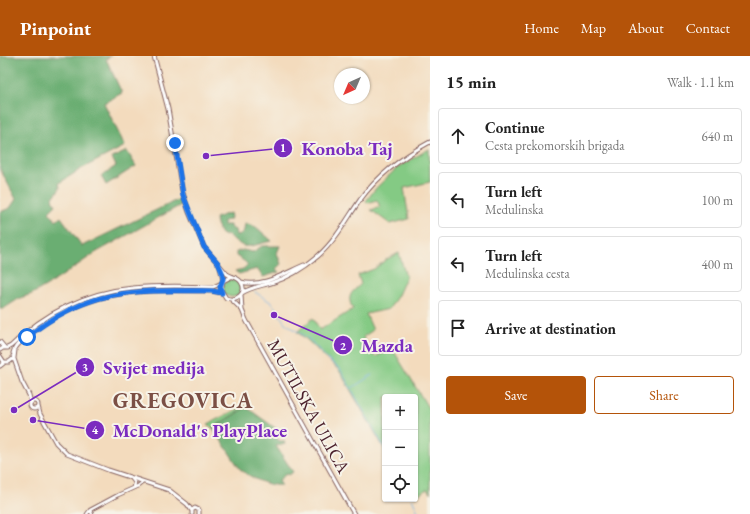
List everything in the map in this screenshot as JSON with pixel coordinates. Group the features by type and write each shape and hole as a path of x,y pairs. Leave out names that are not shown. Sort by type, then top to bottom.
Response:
{"main road":[{"path":"154,56 168,110 183,195 204,247 231,277 241,282 253,284 270,280 310,263"},
{"path":"218,263 222,272 220,290 226,298 232,300 250,288 282,279 297,272 310,263 332,241 376,180 401,159 430,142"},
{"path":"13,355 14,349 18,342 40,322 54,313 79,301 101,293 155,286 213,287 231,277"},
{"path":"241,282 243,289 241,294"},
{"path":"0,365 2,356 7,348 56,316 102,297 128,292 154,290 212,291 222,293"},
{"name":"MUTILSKA ULICA","path":"241,294 242,310"},
{"name":"MUTILSKA ULICA","path":"232,300 242,310 354,514"},
{"path":"0,342 13,355 22,382 29,395 31,407 40,414"},
{"path":"2,356 13,355"},
{"path":"2,356 18,371"},
{"path":"29,395 38,402 40,414 54,440 62,450 82,461 171,491 187,504 198,509 200,513"},
{"path":"31,403 35,400"},
{"path":"34,409 38,406"},
{"path":"187,504 192,513 195,508"}],"street":[{"path":"132,479 135,483 135,488"},
{"path":"87,514 90,510 118,494 135,488 142,482"},
{"path":"90,510 92,514"}],"green space":[{"path":"0,56 111,56 106,59 122,93 104,103 125,146 81,169 59,183 60,188 52,199 56,205 49,212 56,221 61,217 82,246 179,199 181,205 95,253 59,278 32,294 20,298 3,309 0,309 0,212 10,208 16,199 0,169"},
{"path":"429,149 430,182 404,188 409,219 390,224 371,210 380,207 377,200 367,203 366,201 376,188 398,167"},
{"path":"127,151 136,166 106,185 101,176 116,166 112,158"},
{"path":"230,213 230,220 224,221 224,225 230,225 230,227 235,230 236,235 242,234 245,223 256,227 272,241 253,246 243,246 227,235 226,236 220,233 215,218"},
{"path":"262,246 280,246 277,253 281,264 276,269 279,272 263,277 257,269 239,274 235,271 243,269 248,265 236,256 236,252 243,250 253,252"},
{"path":"399,253 406,277 398,295 389,309 366,314 373,330 363,337 375,357 392,348 430,411 430,493 427,489 418,495 418,394 382,394 382,445 339,370 297,332 313,318 320,330 353,309 350,298 352,292 361,284 358,275 374,269 387,259"},
{"path":"228,279 236,279 241,284 239,295 236,297 228,297 223,292 223,284"},
{"path":"243,406 246,407 212,428 208,424"},
{"path":"246,407 278,430 278,433 275,435 279,441 284,441 285,444 276,446 293,472 289,475 286,474 279,480 281,485 259,481 240,469 213,428"}],"waterway":[{"path":"255,292 272,303 285,323 309,339 329,361 340,369 382,444"},
{"path":"352,388 372,375"},
{"path":"413,502 419,514"}],"place":[{"name":"Konoba Taj","path":"206,156"},
{"name":"Mazda","path":"274,315"},
{"name":"Svijet medija","path":"14,410"},
{"name":"McDonald's PlayPlace","path":"33,420"}],"district":[{"name":"GREGOVICA","path":"183,400"}],"route":[{"path":"27,337 56,316 86,302 102,297 134,291 154,290 212,291 222,293 220,290 223,281 222,272 218,263 204,247 183,195 175,143"}]}
